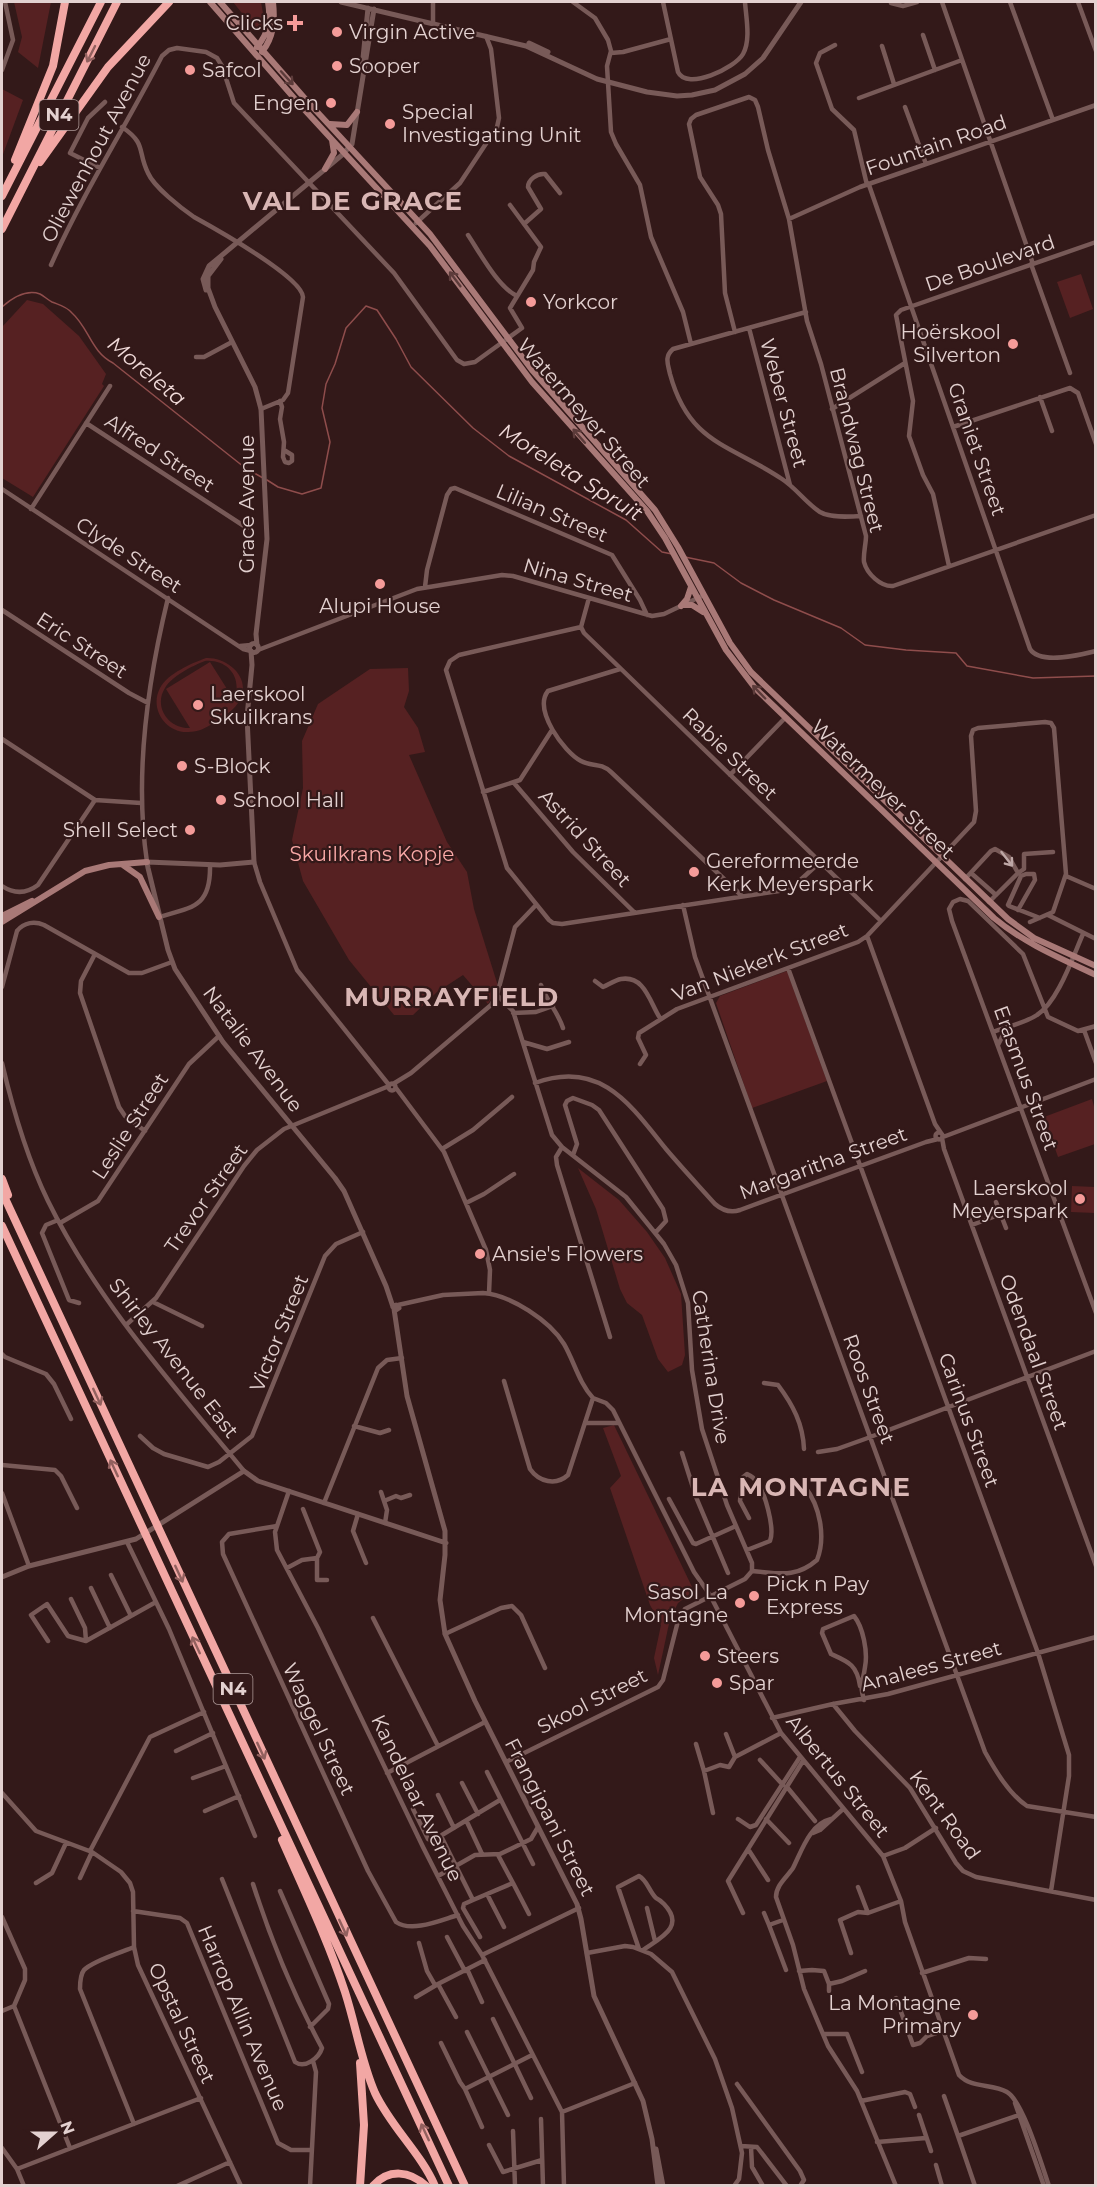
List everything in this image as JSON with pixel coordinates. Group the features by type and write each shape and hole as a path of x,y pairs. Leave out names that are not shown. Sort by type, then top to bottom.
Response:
{"highway":[{"path":"2,195 51,72 65,2"},
{"name":"N4","path":"2,195 102,2"},
{"name":"N4","path":"2,229 117,2"},
{"path":"21,190 95,84 130,42 169,2"},
{"path":"2,1179 84,1370"},
{"name":"N4","path":"2,1192 465,2186"},
{"name":"N4","path":"2,1226 449,2186"},
{"path":"2,1234 24,1275"},
{"path":"231,1720 325,1938 345,1993 366,2069 380,2104 422,2163 435,2186"},
{"path":"357,2034 364,2125 360,2186"},
{"path":"373,2186 382,2177 398,2172 416,2177 426,2186"}],"main road":[{"name":"Watermeyer Street","path":"210,2 329,136 347,150 418,221 462,276 532,382 646,511 669,545 691,587 701,597 751,672 989,902 1020,929 1095,966"},
{"name":"Watermeyer Street","path":"220,2 326,122 347,150 430,246 505,341 654,510 690,569 707,617 745,677 994,918 1016,936 1095,975"},
{"path":"256,55 270,40 273,27 269,2"},
{"path":"261,48 268,30 269,2"},
{"path":"245,29 258,35 268,30"},
{"path":"326,122 336,126 346,126 357,112"},
{"path":"325,169 334,153 334,145 329,136"},
{"path":"681,606 687,599 691,587"},
{"path":"681,606 696,606 707,617"},
{"path":"2,922 85,871 96,867 147,862"},
{"path":"122,864 140,877 159,916"},
{"path":"2,916 38,899"}],"street":[{"path":"2,70 13,43 6,2"},
{"path":"341,2 354,3 526,46 550,55 584,74 608,82 646,92 677,96 702,94 720,88 745,74 763,58 801,2"},
{"path":"433,2 433,22"},
{"path":"573,2 590,13 608,37 611,53 608,62 611,132 640,185 653,243 682,312 691,344"},
{"path":"663,2 678,72 683,79 714,75 741,57 747,43 745,2"},
{"path":"891,3 903,6 917,2"},
{"path":"942,2 1070,373"},
{"path":"1010,2 1053,120"},
{"path":"1078,2 1095,51"},
{"path":"239,243 347,150 353,141 371,8"},
{"path":"463,30 475,30 526,42 541,48 550,55"},
{"path":"923,35 935,70"},
{"path":"412,226 460,183 497,127 499,118 491,49 486,36"},
{"path":"491,49 499,39"},
{"path":"611,53 670,39"},
{"name":"Graniet Street","path":"835,45 820,53 816,63 832,109 854,130 868,185 1029,647 1034,655 1048,658 1095,651"},
{"path":"882,46 894,84"},
{"name":"Oliewenhout Avenue","path":"51,265 122,127 162,56 171,49 206,52 218,59 234,103 309,184"},
{"path":"858,98 962,60"},
{"name":"Brandwag Street","path":"735,332 725,290 722,216 717,203 700,177 689,124 696,115 745,98 753,99 758,107 768,150 789,219 806,312 866,536 865,562 875,578 883,585 893,586 1095,515"},
{"path":"100,168 70,153 87,118 105,102"},
{"name":"Fountain Road","path":"789,219 868,185 1095,105"},
{"path":"905,107 926,164"},
{"path":"122,127 139,142 148,174 163,190 189,213 239,243 292,280 303,291 289,389 286,397 280,402 261,409"},
{"path":"524,224 541,208 528,187 531,180 539,174 545,174 560,193"},
{"path":"309,184 394,273 459,362 465,365 472,363 522,328 510,310 534,269 534,261 541,248 510,205"},
{"path":"468,235 502,284 517,296"},
{"name":"De Boulevard","path":"905,363 896,315 899,310 1095,242"},
{"name":"Grace Avenue","path":"239,243 212,267 207,283 215,307 255,387 261,409 267,539 247,717 254,862 257,875 297,969 442,1149 489,1258 489,1293"},
{"path":"806,312 673,349 667,357 674,388 682,407 709,438 775,474 823,513 861,516"},
{"name":"Weber Street","path":"749,328 790,485"},
{"path":"196,357 204,357 232,342"},
{"path":"832,409 905,363 914,401 909,436 923,475 933,494 949,566"},
{"path":"31,509 110,386"},
{"path":"953,427 1067,388 1078,393 1095,444"},
{"path":"1040,397 1052,431"},
{"path":"280,402 284,450"},
{"name":"Alfred Street","path":"86,423 248,528"},
{"name":"Lilian Street","path":"425,587 429,564 450,490 455,488 612,555 647,615"},
{"name":"Clyde Street","path":"2,489 240,646 254,648"},
{"name":"Nina Street","path":"254,648 425,587 507,575 647,615 658,616 701,597"},
{"name":"Natalie Avenue","path":"168,598 148,703 141,803 147,862 172,962 219,1036 335,1178 348,1198 396,1307"},
{"path":"589,598 581,627 459,655 448,663 447,677 507,868 549,920 558,924 790,888 801,881 820,862"},
{"name":"Eric Street","path":"2,610 134,697 148,703"},
{"name":"Rabie Street","path":"581,627 584,633 620,669 881,921"},
{"path":"620,669 548,691 543,703 552,730 578,759 602,766 611,772 742,896"},
{"path":"730,775 785,718"},
{"name":"Van Niekerk Street","path":"640,1064 646,1055 639,1035 660,1018 677,1009 858,942 867,936 971,826 975,818 970,739 973,730 982,727 1041,722 1053,724 1066,876"},
{"name":"Astrid Street","path":"483,792 514,783 524,775 552,730"},
{"path":"2,739 95,800 141,803"},
{"name":"Astrid Street","path":"514,783 573,852 635,913"},
{"path":"2,886 9,890 26,892 41,882 95,800"},
{"path":"965,879 995,849 1009,857 1018,873"},
{"path":"989,902 1024,868 1024,855 1053,852"},
{"path":"147,862 210,865 254,862"},
{"path":"159,916 190,909 201,901 209,886 210,865"},
{"path":"971,873 996,895"},
{"path":"1018,910 1035,880 1034,874 1021,876 1008,902 1009,906 1018,910 1040,918"},
{"path":"1030,922 1053,911 1066,876 1095,889"},
{"name":"Erasmus Street","path":"1044,1009 1020,950 967,900 960,899 953,902 950,915 1095,1313"},
{"name":"Trevor Street","path":"126,1325 153,1302 251,1156 271,1137 292,1125 392,1087 486,1011 497,995 515,927 536,904"},
{"name":"Roos Street","path":"683,905 695,957 985,1752 1018,1799 1027,1806 1095,1817"},
{"path":"1048,915 1095,939"},
{"path":"2,987 16,932 25,924 40,923 133,974 144,973 172,962"},
{"path":"993,1032 1035,1016 1044,1009 1053,997 1083,933"},
{"name":"Odendaal Street","path":"867,936 1095,1566"},
{"path":"95,954 81,981 80,993 119,1107 125,1116 145,1131"},
{"name":"Carinus Street","path":"788,968 1038,1653 1069,1755 1069,1776 1051,1891"},
{"path":"596,981 603,987 624,979 640,984 645,988 660,1018"},
{"path":"541,985 563,1028"},
{"name":"Catherina Drive","path":"497,995 507,1003 513,1013 551,1133 562,1147 624,1194 656,1232 673,1258 687,1296 692,1370 701,1423 728,1507 752,1563 752,1571"},
{"path":"513,1013 534,1012 553,1006"},
{"path":"1044,1009 1048,1017 1077,1030 1095,1026"},
{"path":"998,1045 1007,1027"},
{"path":"1084,1030 1095,1063"},
{"name":"Leslie Street","path":"59,1221 98,1201 189,1064 219,1036"},
{"path":"523,1042 548,1049 569,1042"},
{"name":"Shirley Avenue East","path":"2,1063 21,1134 45,1194 88,1272 126,1325 244,1471 258,1481 446,1543"},
{"name":"Margaritha Street","path":"535,1083 569,1075 596,1081 610,1087 636,1111 684,1170 722,1210 736,1211 1095,1079"},
{"path":"442,1149 473,1130 512,1097"},
{"path":"573,1155 577,1144 565,1105 573,1098 599,1110 663,1209 666,1221 656,1232"},
{"path":"562,1147 556,1157 557,1165 610,1337"},
{"path":"466,1203 514,1174"},
{"path":"996,1202 1006,1228"},
{"path":"972,1225 1001,1214"},
{"path":"59,1221 45,1226 43,1235 69,1300 79,1303"},
{"name":"Victor Street","path":"140,1436 160,1452 203,1466 212,1466 255,1432 328,1251 336,1244 363,1232"},
{"path":"446,1543 438,1498 407,1396 396,1307 445,1295 489,1293 528,1309 558,1337 593,1398 568,1475 558,1481 548,1481 534,1474 528,1464 504,1381"},
{"path":"153,1302 202,1326"},
{"path":"818,1452 837,1449 870,1437 1095,1351"},
{"path":"3,1357 46,1374 54,1384 71,1419"},
{"path":"324,1503 378,1368 387,1360 402,1358"},
{"path":"764,1383 778,1385 790,1401 801,1425 804,1449"},
{"name":"Albertus Street","path":"593,1398 608,1404 620,1423 694,1572 710,1595 781,1733 883,1856 901,1901 905,1922 942,2031 961,2077 971,2083 1005,2090 1015,2100"},
{"path":"585,1423 620,1423"},
{"path":"354,1426 380,1432 389,1430"},
{"path":"682,1453 696,1497 728,1573"},
{"path":"2,1465 55,1470 61,1476 77,1508"},
{"path":"2,1577 29,1566 139,1537 244,1471"},
{"path":"747,1550 770,1541 771,1521 757,1482 747,1474 742,1478 740,1501 749,1518"},
{"path":"710,1595 745,1578 752,1571 786,1574 807,1567 817,1560 821,1537 818,1513 813,1498 805,1487"},
{"name":"Kandelaar Avenue","path":"289,1491 277,1526 275,1542 458,1916 483,1958 562,2112"},
{"path":"381,1492 387,1510 385,1523"},
{"path":"2,1493 29,1566"},
{"path":"384,1501 396,1496 401,1498 410,1495"},
{"path":"669,1498 693,1543 696,1544 736,1526"},
{"path":"728,1507 740,1501"},
{"path":"303,1509 319,1548 317,1580 327,1580"},
{"path":"358,1514 353,1531 366,1563"},
{"name":"Waggel Street","path":"277,1526 229,1534 222,1542 223,1554 368,1871 396,1922 403,1926 458,1916"},
{"path":"127,1542 204,1712 255,1836"},
{"name":"Frangipani Street","path":"446,1543 440,1600 446,1635 485,1722 579,1908 598,2006 645,2106 658,2186"},
{"path":"287,1568 302,1560 317,1558"},
{"path":"111,1575 131,1616"},
{"path":"91,1588 110,1628"},
{"name":"Skool Street","path":"506,1762 658,1686 663,1680 678,1622 683,1612 689,1606 710,1595"},
{"path":"71,1599 85,1628 86,1641"},
{"path":"48,1641 32,1615 47,1604 65,1632 76,1639 86,1641 156,1602"},
{"path":"446,1635 501,1608 512,1606 521,1615 545,1668"},
{"path":"860,1686 866,1658 861,1631 854,1616 823,1629 822,1633 831,1653 844,1659 858,1672 860,1686 864,1700"},
{"path":"373,1618 438,1746"},
{"name":"Analees Street","path":"772,1718 833,1704 864,1700 1095,1637"},
{"name":"Kent Road","path":"833,1704 855,1731 910,1788 963,1871 976,1876 1095,1900"},
{"path":"80,1878 91,1851 150,1737 204,1712"},
{"path":"387,1773 485,1722"},
{"path":"176,1751 213,1733"},
{"path":"704,1771 720,1765 729,1767 735,1757 781,1733"},
{"path":"726,1734 735,1757"},
{"path":"696,1744 713,1813"},
{"path":"743,1913 728,1882 801,1759"},
{"path":"760,1760 814,1821"},
{"path":"194,1778 226,1766"},
{"path":"487,1772 533,1864"},
{"path":"462,1783 478,1814"},
{"path":"738,1819 754,1827 785,1786"},
{"name":"Opstal Street","path":"2,1793 36,1832 91,1851 121,1872 130,1884 134,1911 134,1947 138,1965 241,2186"},
{"path":"438,1795 454,1828"},
{"path":"205,1811 239,1796"},
{"path":"413,1809 428,1839 432,1841 467,1822 500,1800"},
{"path":"843,1809 820,1830 813,1833 803,1845 793,1868 776,1891 776,1897 793,1945 799,1971 823,2034 861,2101 896,2186"},
{"path":"766,1819 789,1843"},
{"path":"467,1822 482,1854"},
{"path":"531,1839 538,1827"},
{"path":"883,1856 905,1848 936,1828"},
{"path":"441,1836 473,1900"},
{"path":"438,1876 475,1855 498,1855 531,1839 546,1842"},
{"path":"36,1883 52,1873 66,1843"},
{"path":"748,1849 768,1880"},
{"path":"498,1855 529,1914"},
{"path":"639,1876 655,1897 664,1904 672,1920 669,1931 641,1949 618,1887 639,1876"},
{"path":"222,1879 295,2062 299,2065 313,2061 322,2050 273,1939 253,1884"},
{"path":"480,1937 463,1908 464,1905 513,1883"},
{"path":"858,1887 867,1912"},
{"path":"280,1891 329,2004 328,2009 310,2027"},
{"path":"487,1894 504,1927"},
{"path":"851,1953 840,1920 858,1912 867,1912 901,1901"},
{"path":"416,1997 466,1970 483,1958 579,1908"},
{"path":"647,1908 655,1941"},
{"name":"Harrop Allin Avenue","path":"134,1911 180,1918 187,1923 278,2143 291,2150 312,2150"},
{"path":"764,1913 786,1970"},
{"path":"2,1917 26,1974 14,2006 70,2148"},
{"path":"769,1925 783,1920"},
{"path":"2,1937 8,1933"},
{"path":"447,1937 482,2002"},
{"path":"419,1943 427,1971 456,2017"},
{"path":"587,1953 625,1946 641,1949 658,1959 672,1972 707,2040 732,2108 741,2146 740,2174 734,2185"},
{"path":"134,1947 83,1970 80,1980 80,1989 134,2124"},
{"path":"922,1973 969,1958 986,1959"},
{"path":"799,1971 823,1970 827,1975 829,1991"},
{"path":"829,1984 847,1980 865,1971"},
{"path":"896,1998 913,2045 920,2043 927,2036 942,2031"},
{"path":"2,2011 14,2006"},
{"path":"493,2019 531,2098"},
{"path":"467,2032 508,2115"},
{"path":"823,2034 847,2034 862,2072"},
{"path":"441,2043 482,2127"},
{"path":"465,2089 532,2055"},
{"path":"310,2186 316,2072 313,2061"},
{"path":"564,2186 562,2112 635,2083"},
{"path":"737,2084 800,2171 804,2180 800,2186"},
{"path":"861,2101 904,2092 910,2094 915,2107"},
{"path":"944,2096 975,2186"},
{"path":"17,2169 201,2098"},
{"path":"1015,2100 1044,2186"},
{"path":"1015,2100 1026,2121 1049,2186"},
{"path":"919,2115 931,2151"},
{"path":"958,2136 1019,2115"},
{"path":"541,2119 543,2186"},
{"path":"513,2131 515,2186"},
{"path":"877,2142 926,2138"},
{"name":"Frangipani Street","path":"652,2139 663,2186"},
{"path":"489,2145 502,2172 542,2160"},
{"path":"741,2146 757,2147 787,2186"},
{"path":"751,2147 752,2167 763,2186"},
{"path":"2,2148 17,2169 24,2186"},
{"path":"177,2186 230,2162"},
{"path":"936,2165 942,2186"}],"green space":[{"path":"14,2 51,2 38,68 18,52 22,37"},
{"path":"233,2 261,2 264,19 262,30 257,32"},
{"path":"2,89 23,100 2,157"},
{"path":"1081,274 1093,309 1070,318 1057,282"},
{"path":"27,300 43,304 79,336 106,374 102,384 104,386 33,497 2,478 2,327"},
{"path":"206,658 223,661 236,671 241,678 242,694 233,709 214,723 195,731 180,731 167,724 162,718 158,711 157,696 168,678","holes":["205,661 213,661 227,667 235,677 237,684 234,700 210,662 166,689 190,728 176,725 170,721 162,709 161,702 165,688 172,679 188,669"]},
{"name":"Skuilkrans Kopje","path":"408,668 409,691 404,707 418,728 425,752 409,755 447,842 467,872 474,909 498,986 488,1004 463,975 437,992 413,1015 394,1015 349,960 303,881 292,840 303,788 302,741 318,704 370,669"},
{"path":"787,971 827,1081 752,1108 716,1003 720,996"},
{"path":"1092,1099 1095,1110 1095,1144 1058,1157 1044,1117"},
{"path":"578,1168 619,1200 647,1232 665,1258 681,1294 685,1355 682,1365 668,1372 658,1359 642,1315 627,1303 620,1289 596,1209"},
{"path":"1072,1186 1095,1187 1095,1213 1071,1212"},
{"path":"614,1425 694,1591 678,1603 670,1619 658,1675 654,1658 661,1625 650,1605 610,1488 621,1476 603,1428"}],"waterway":[{"name":"Moreleta","path":"2,307 19,296 35,293 67,309 78,319 100,353 244,467 263,478"},
{"name":"Moreleta Spruit","path":"267,480 278,487 302,494 321,488 330,442 322,408 326,384 346,328 366,306 377,310 411,367 473,428 509,456 626,520 662,552 672,554"},
{"name":"Moreleta Spruit","path":"685,557 714,563 741,583 774,600 841,628 865,645 956,653 967,666 1033,678 1096,676"}],"place":[{"name":"Clicks","path":"295,23"},
{"name":"Virgin Active","path":"337,32"},
{"name":"Sooper","path":"337,66"},
{"name":"Safcol","path":"190,70"},
{"name":"Engen","path":"331,103"},
{"name":"Special Investigating Unit","path":"390,124"},
{"name":"Yorkcor","path":"531,302"},
{"name":"Hoërskool Silverton","path":"1013,344"},
{"name":"Alupi House","path":"380,584"},
{"name":"Laerskool Skuilkrans","path":"198,705"},
{"name":"S-Block","path":"182,766"},
{"name":"School Hall","path":"221,800"},
{"name":"Shell Select","path":"190,830"},
{"name":"Gereformeerde Kerk Meyerspark","path":"694,872"},
{"name":"Laerskool Meyerspark","path":"1080,1199"},
{"name":"Ansie's Flowers","path":"480,1254"},
{"name":"Pick n Pay Express","path":"754,1596"},
{"name":"Sasol La Montagne","path":"740,1603"},
{"name":"Steers","path":"705,1656"},
{"name":"Spar","path":"717,1683"},
{"name":"La Montagne Primary","path":"973,2015"}],"district":[{"name":"VAL DE GRACE","path":"353,201"},
{"name":"MURRAYFIELD","path":"452,997"},
{"name":"LA MONTAGNE","path":"801,1487"}]}
